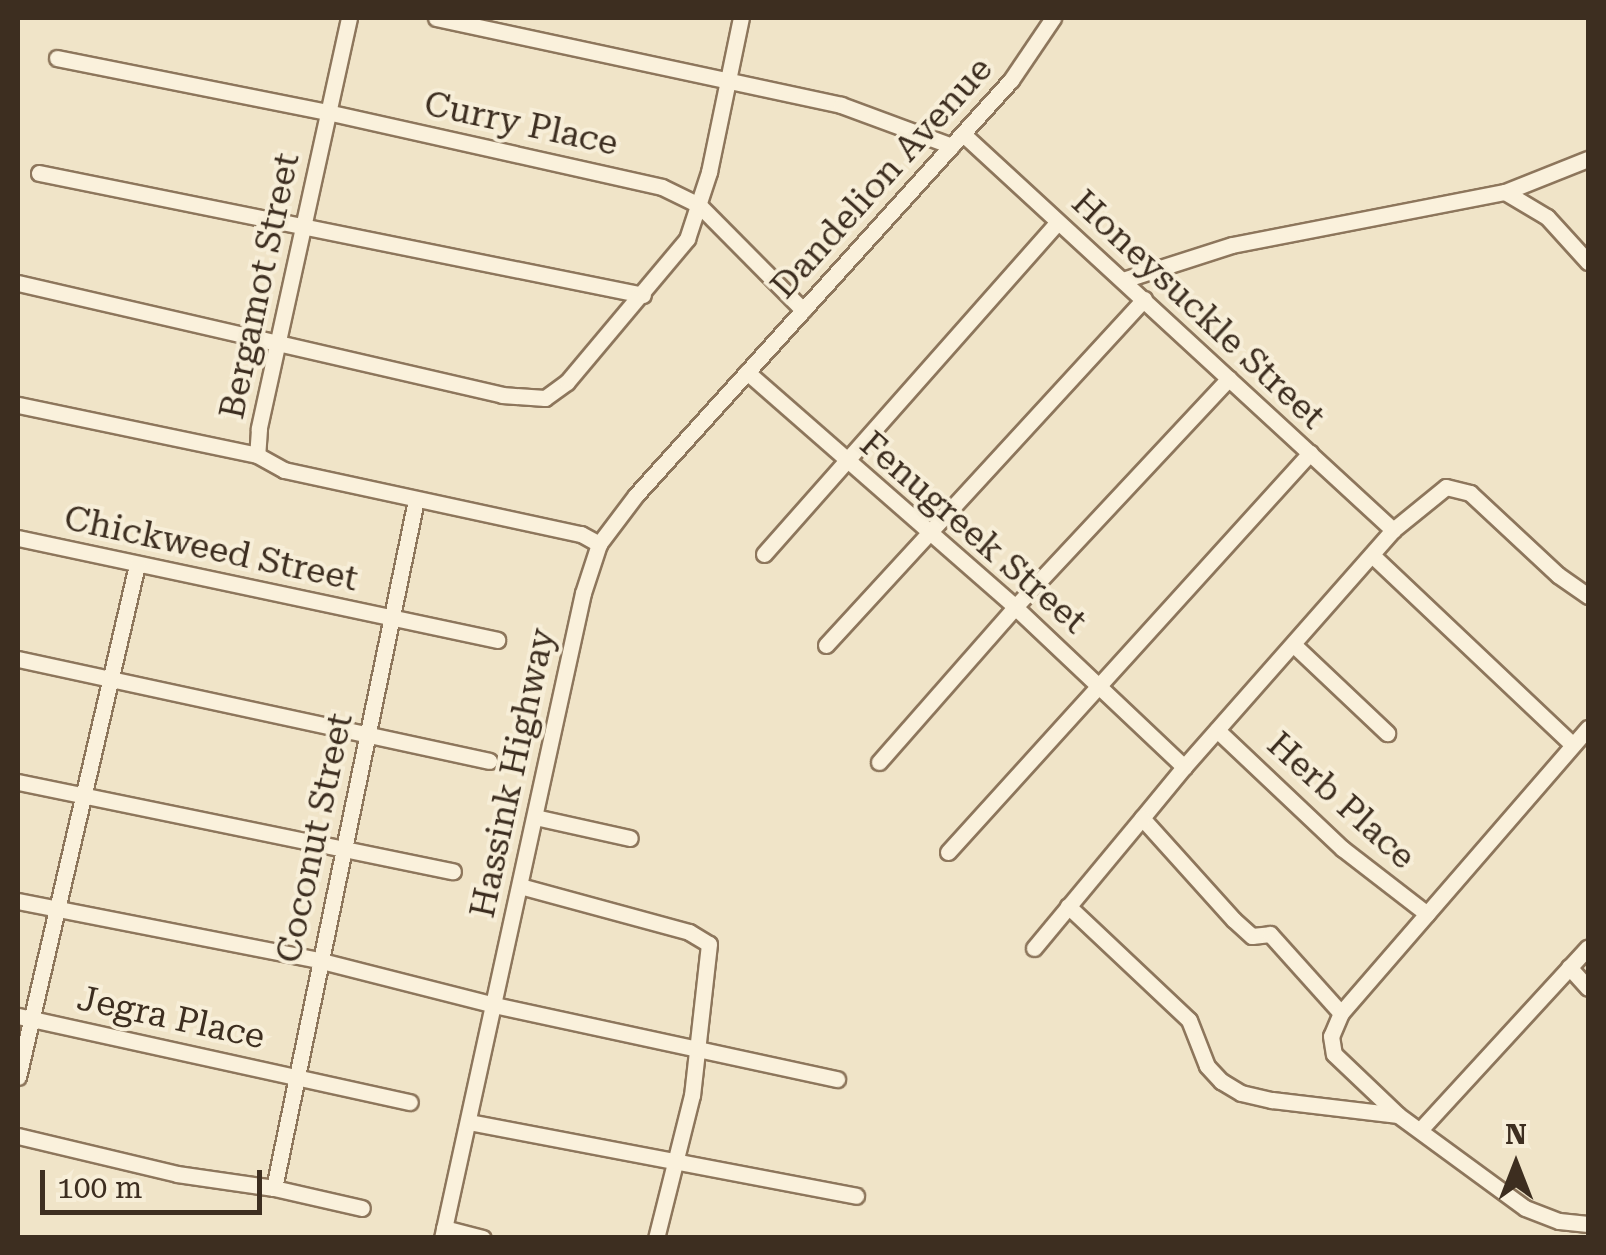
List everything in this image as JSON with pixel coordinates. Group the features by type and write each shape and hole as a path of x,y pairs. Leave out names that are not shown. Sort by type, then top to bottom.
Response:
{"street":[{"name":"Bergamot Street","path":"350,18 258,429 258,455 284,470 581,534 600,544"},
{"path":"436,18 841,105 958,140"},
{"path":"18,283 536,399 555,393 643,296 687,239 699,205 740,18"},
{"name":"Dandelion Avenue","path":"747,372 958,140 1038,46 1053,18"},
{"name":"Curry Place","path":"57,58 327,112 643,182 699,205"},
{"name":"Honeysuckle Street","path":"958,140 1124,280 1393,530"},
{"path":"1124,280 1232,245 1505,192 1588,160"},
{"path":"39,172 643,296"},
{"path":"1505,192 1547,217 1588,262"},
{"path":"699,205 803,310"},
{"path":"764,554 1058,222"},
{"path":"826,644 1144,299"},
{"name":"Fenugreek Street","path":"747,372 1015,607 1184,768"},
{"name":"Hassink Highway","path":"443,1233 583,593 600,544 615,520 747,372"},
{"path":"879,762 1015,607 1228,378"},
{"path":"18,405 258,455"},
{"path":"948,852 1310,454"},
{"path":"1034,948 1184,768 1393,530 1438,490 1461,487 1558,575 1588,596"},
{"name":"Coconut Street","path":"274,1188 340,849 368,736 416,500"},
{"name":"Chickweed Street","path":"18,538 497,640"},
{"path":"1372,555 1572,744"},
{"path":"18,1077 25,1017 57,909 137,565"},
{"path":"1294,646 1387,733"},
{"path":"18,659 489,761"},
{"path":"1588,728 1341,1014 1331,1036 1334,1054 1398,1115 1525,1208 1559,1221 1588,1224"},
{"name":"Herb Place","path":"1217,730 1343,849 1427,914"},
{"path":"18,782 453,872"},
{"path":"535,816 630,838"},
{"path":"1142,818 1234,920 1252,936 1270,934 1341,1014"},
{"path":"520,886 705,940 710,952 699,1047 656,1238"},
{"path":"18,901 318,960 494,1004 837,1080"},
{"path":"1068,906 1190,1020 1206,1066 1220,1081 1241,1093 1272,1100 1398,1115"},
{"path":"1420,1130 1588,947"},
{"path":"1569,967 1588,988"},
{"name":"Jegra Place","path":"25,1017 410,1102"},
{"path":"469,1122 856,1196"},
{"path":"18,1136 177,1174 274,1188 362,1208"},
{"path":"443,1233 483,1238"}]}
